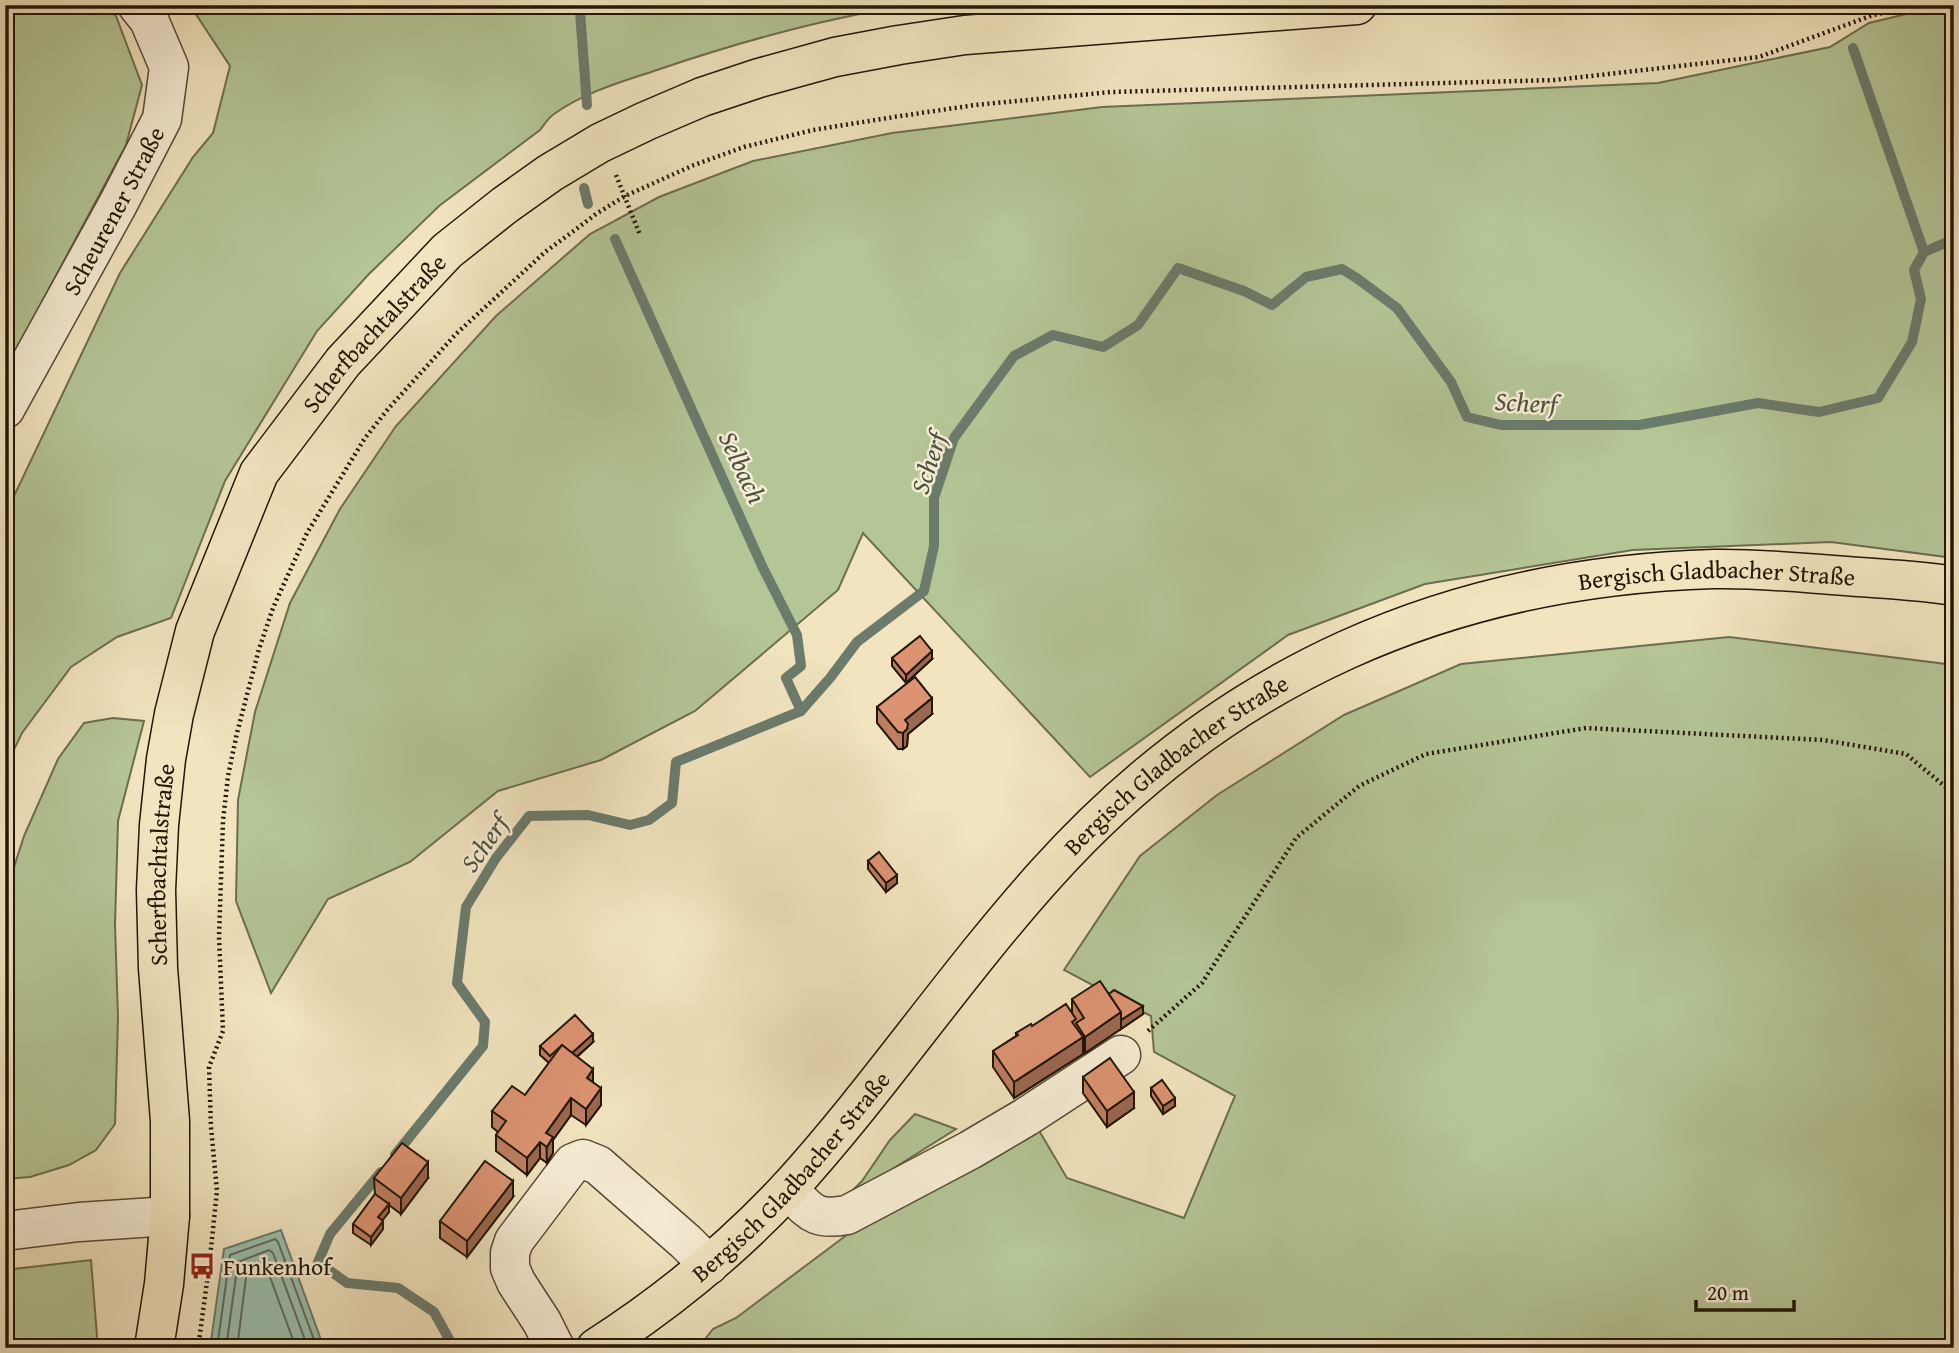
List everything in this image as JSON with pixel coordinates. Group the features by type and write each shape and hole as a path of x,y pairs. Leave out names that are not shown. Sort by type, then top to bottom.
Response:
{"main road":[{"name":"Scherfbachtalstraße","path":"154,1348 164,1284 170,1216 170,1121 156,912 159,825 166,759 195,631 259,473 343,362 447,251 505,205 550,173 600,143 702,97 835,57 965,35 1357,5"},
{"name":"Bergisch Gladbacher Straße","path":"596,1348 709,1265 788,1189 1029,894 1114,804 1207,730 1313,665 1356,645 1440,613 1526,591 1634,574 1716,569 1771,570 1954,586"}],"street":[{"name":"Scheurener Straße","path":"5,409 162,119 169,67 149,20 137,5"},
{"path":"788,1189 812,1213 821,1217 847,1214 970,1150 1121,1055"},
{"path":"555,1348 516,1282 510,1268 510,1253 514,1241 573,1163 583,1159 598,1165 709,1265"},
{"path":"5,1231 79,1222 170,1216"}],"path":[{"path":"198,1348 217,1191 209,1067 223,1031 219,937 223,821 228,776 242,709 273,608 307,533 365,438 456,334 545,252 625,196 694,165 744,147 813,130 975,106 1111,92 1555,80 1759,57 1873,15 1923,5"},
{"path":"600,143 614,169 640,236"},
{"path":"1121,1055 1202,983 1296,838 1359,786 1426,754 1586,727 1823,740 1906,754 1954,794"}],"shaded area":[{"path":"5,5 102,5 116,16 142,85 126,145 5,371"},
{"path":"187,5 911,5 814,24 751,41 591,94 554,114 540,130 439,206 368,275 317,331 225,481 171,618 117,637 71,667 22,733 5,768 5,515 120,273 193,157 213,133 230,66"},
{"path":"1954,5 1954,558 1831,542 1633,550 1425,584 1288,635 1090,777 863,533 838,590 695,711 601,760 498,791 410,862 328,899 271,993 236,901 238,800 255,712 290,603 340,509 396,426 496,316 590,234 659,197 753,161 892,133 1102,107 1658,83 1830,47 1869,23"},
{"path":"1729,637 1954,665 1954,1348 698,1348 713,1329 736,1318 868,1219 1034,1122 1067,1178 1184,1218 1235,1096 1154,1052 1151,1016 1064,970 1140,856 1217,795 1344,715 1461,664"},
{"path":"113,718 144,721 118,821 115,1124 96,1150 69,1165 30,1177 5,1179 5,895 24,836 58,759 84,723"},
{"path":"915,1114 956,1129 843,1200 862,1181 890,1140"},
{"path":"91,1260 97,1336 94,1348 5,1348 5,1270"}],"water":[{"path":"281,1230 324,1348 210,1348 224,1249"}],"building":[{"path":"920,636 932,651 906,675 892,658"},
{"path":"915,677 932,698 905,720 908,724 903,733 898,732 877,707"},
{"path":"879,852 897,875 886,883 868,861"},
{"path":"1100,981 1121,1012 1085,1037 1076,1023 1084,1018 1072,999"},
{"path":"1114,990 1143,1006 1121,1020 1121,1012 1109,994"},
{"path":"1066,1004 1076,1019 1072,1022 1083,1037 1014,1082 993,1051 1018,1035 1016,1033"},
{"path":"575,1015 593,1034 572,1053 562,1045 550,1056 540,1046"},
{"path":"562,1045 593,1069 587,1078 601,1088 586,1109 571,1098 546,1133 553,1137 547,1147 540,1142 527,1158 496,1135 506,1121 492,1111 512,1086 525,1095"},
{"path":"1110,1058 1134,1092 1107,1111 1083,1077"},
{"path":"1162,1080 1175,1098 1163,1106 1151,1088"},
{"path":"402,1143 428,1162 401,1198 374,1178"},
{"path":"485,1161 513,1181 467,1241 440,1221"},
{"path":"375,1194 389,1204 378,1217 383,1221 371,1237 353,1224"}],"waterway":[{"name":"Selbach","path":"582,5 580,12 587,105"},
{"path":"1853,48 1924,252"},
{"name":"Selbach","path":"584,188 588,204"},
{"name":"Selbach","path":"615,239 762,566 797,635 801,666 786,678 801,711"},
{"name":"Scherf","path":"395,1155 483,1046 485,1022 457,983 466,907 496,858 529,816 588,815 630,825 649,820 672,803 676,762 801,711 857,642 924,591 934,546 934,498 954,438 1014,356 1053,335 1103,347 1138,325 1178,268 1244,291 1272,305 1306,277 1342,269 1397,308 1451,382 1467,417 1501,425 1639,425 1758,403 1819,412 1878,398 1912,342 1921,299 1914,270 1924,252 1954,239"},
{"name":"Scherf","path":"381,1172 330,1234 318,1262 347,1283 398,1288 434,1312 454,1348"}],"place":[{"name":"Funkenhof","path":"202,1266"}]}
